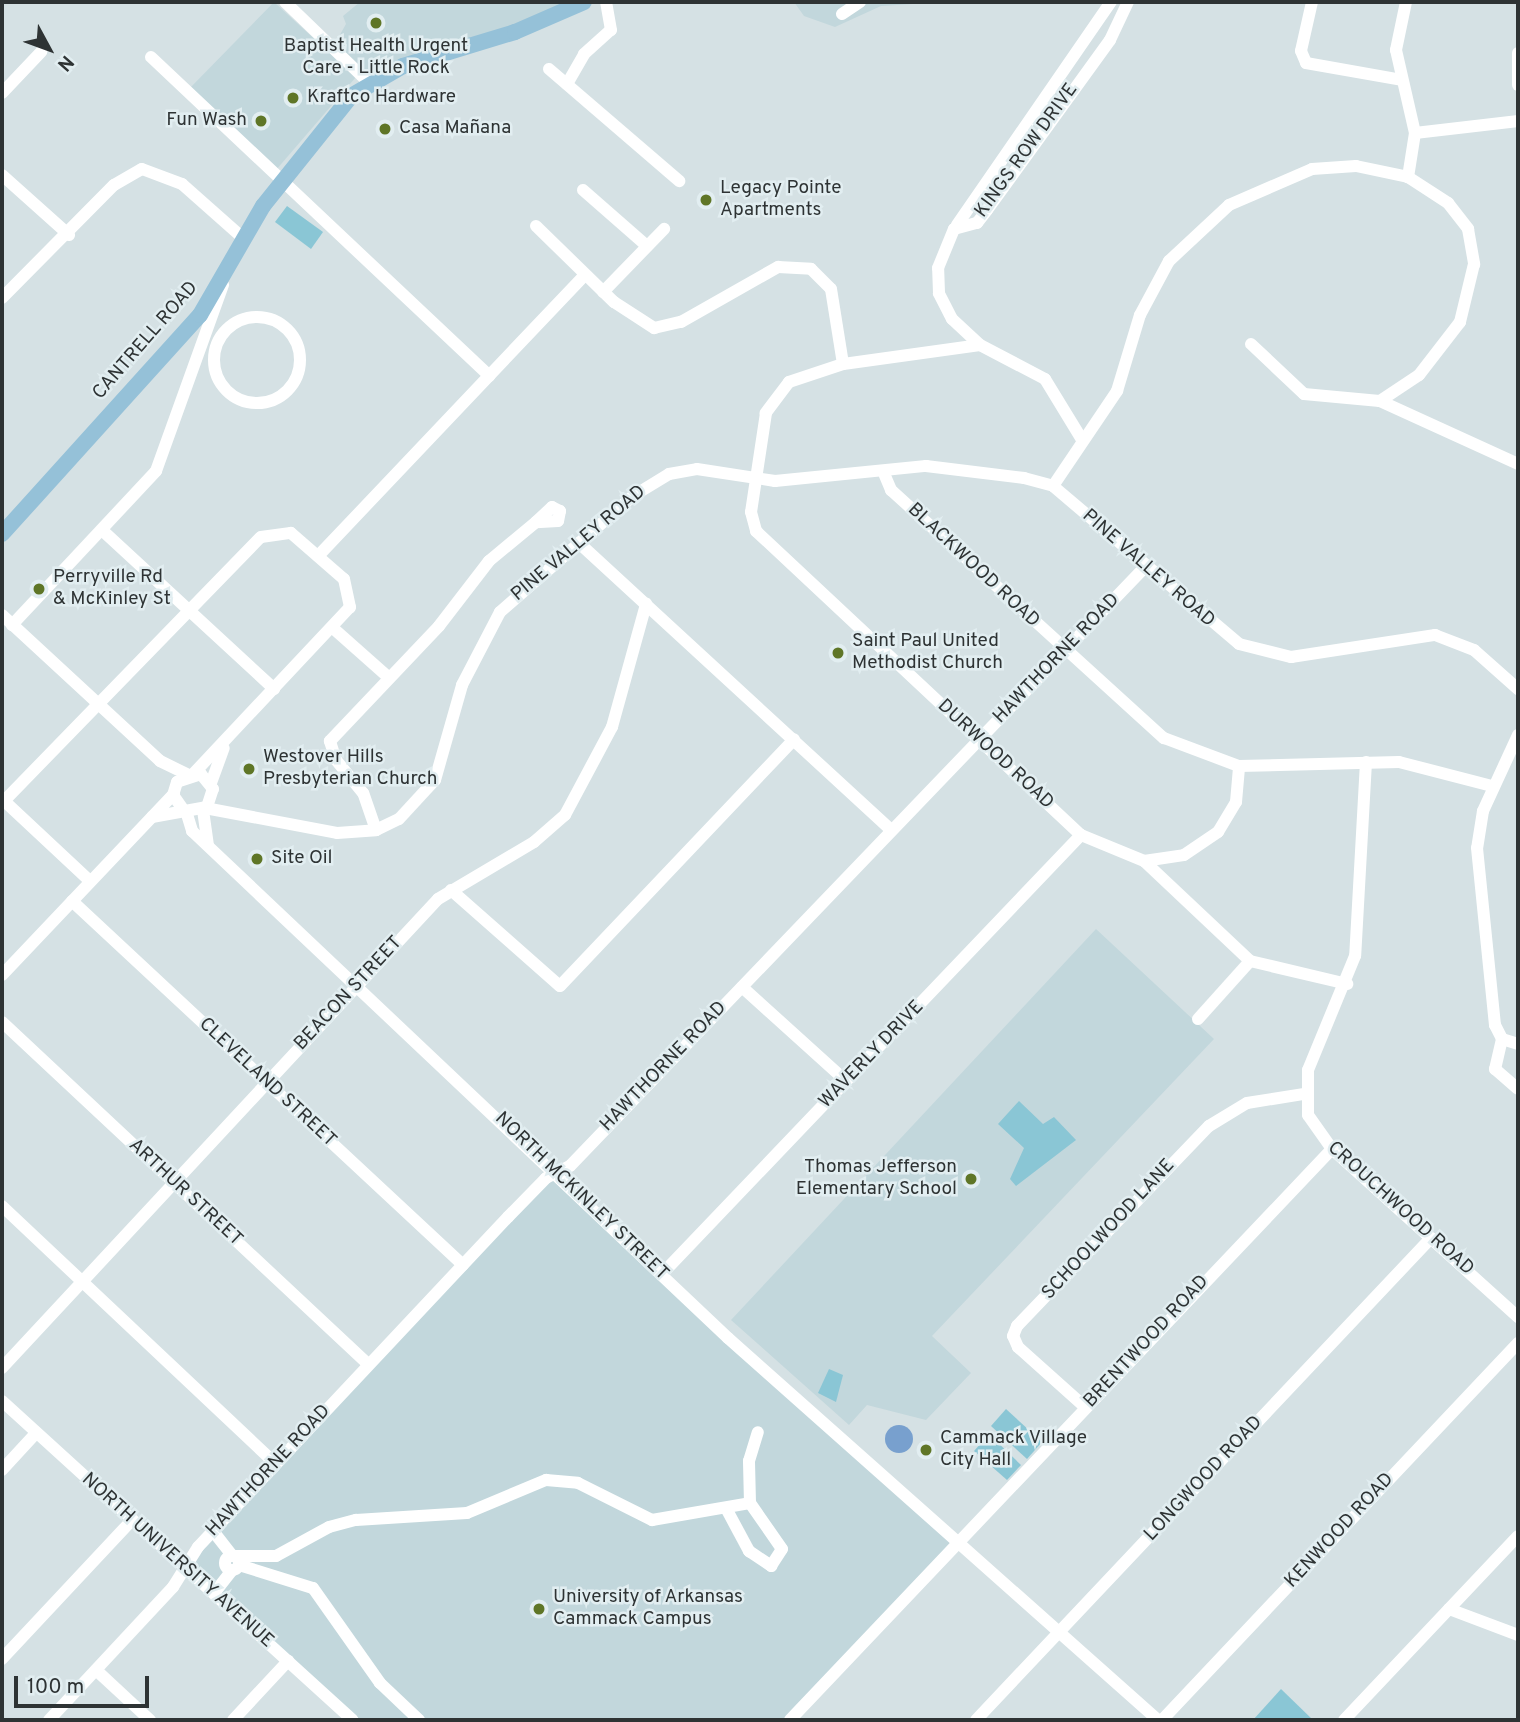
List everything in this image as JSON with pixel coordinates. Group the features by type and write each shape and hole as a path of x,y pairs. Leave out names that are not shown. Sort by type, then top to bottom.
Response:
{"main road":[{"name":"CANTRELL ROAD","path":"2,534 200,315 280,183 368,82 584,2"}],"street":[{"path":"285,2 368,82"},
{"path":"567,84 584,54 611,30 606,2"},
{"path":"842,14 860,2"},
{"path":"957,225 1111,2"},
{"name":"KINGS ROW DRIVE","path":"1081,438 1045,379 980,345 952,320 938,287 942,255 957,225 977,223 987,210 1117,29 1128,2"},
{"path":"1312,2 1301,51 1306,63 1402,80"},
{"path":"1406,2 1396,50 1415,133 1408,177"},
{"path":"2,93 41,52"},
{"path":"1518,53 1518,85"},
{"path":"151,57 280,183 489,376"},
{"path":"549,69 679,181"},
{"path":"1415,133 1518,121"},
{"path":"1053,486 1081,438 1117,391 1156,280 1210,218 1261,187 1312,169 1356,166 1408,177 1463,219 1474,253 1472,280 1444,348 1411,382 1380,401"},
{"path":"2,298 69,235 119,181 149,169 181,184 244,239"},
{"path":"2,175 69,235"},
{"path":"583,190 647,246"},
{"path":"536,226 603,292 635,319 661,328 773,269 801,266 831,289 844,364"},
{"path":"603,292 664,229"},
{"path":"319,555 585,275"},
{"path":"12,625 103,531 156,471 226,276"},
{"path":"248,318 286,328 300,364 290,388 261,403 232,395 215,370 225,332 248,318"},
{"path":"209,325 225,332"},
{"path":"1251,344 1304,394 1380,401 1518,464"},
{"name":"DURWOOD ROAD","path":"980,345 844,364 802,374 776,395 754,476 751,512 762,539 1082,835 1144,861 1250,961 1347,985"},
{"name":"PINE VALLEY ROAD","path":"152,817 204,809 337,833 376,830 399,819 428,791 462,685 490,625 579,542 669,474 709,468 790,481 947,467 1053,486 1224,634 1257,651 1306,655 1435,635 1474,650 1518,689"},
{"name":"BLACKWOOD ROAD","path":"883,471 891,490 1156,733 1239,766 1366,762 1430,766 1492,786"},
{"path":"376,830 363,793 329,747 489,561 536,522"},
{"path":"103,531 274,689"},
{"path":"2,975 152,817 191,773 227,741 334,629 350,607 350,592 319,555 290,533 267,533 189,608 3,800 90,881"},
{"path":"579,542 891,830"},
{"name":"HAWTHORNE ROAD","path":"49,1720 173,1587 185,1566 213,1531 368,1364 545,1178 558,1174 742,987 1145,567"},
{"name":"BEACON STREET","path":"2,1368 357,987 451,890 534,842 572,803 612,727 646,604"},
{"path":"2,615 160,761 191,773 212,788 239,816"},
{"path":"334,629 388,677"},
{"path":"1517,739 1492,786 1483,811 1479,875 1502,1039 1495,1069 1518,1089"},
{"path":"451,890 560,986 794,740"},
{"path":"208,846 204,809 227,741"},
{"name":"NORTH MCKINLEY STREET","path":"160,761 192,831 662,1274 1160,1720"},
{"path":"1304,1094 1310,1064 1347,985 1357,946 1366,762"},
{"path":"1144,861 1184,855 1218,832 1236,803 1239,766"},
{"name":"WAVERLY DRIVE","path":"662,1274 1082,835"},
{"name":"CLEVELAND STREET","path":"72,901 463,1265"},
{"path":"1198,1019 1250,961"},
{"path":"742,987 846,1081"},
{"name":"ARTHUR STREET","path":"2,1022 368,1364"},
{"path":"1502,1039 1518,1044"},
{"name":"CROUCHWOOD ROAD","path":"1304,1094 1312,1124 1332,1149 1518,1317"},
{"name":"SCHOOLWOOD LANE","path":"1085,1407 1018,1347 1013,1336 1017,1326 1209,1126 1247,1103 1304,1094"},
{"name":"BRENTWOOD ROAD","path":"790,1720 1332,1149"},
{"path":"2,1206 276,1464"},
{"name":"LONGWOOD ROAD","path":"976,1720 1432,1238"},
{"name":"KENWOOD ROAD","path":"1160,1720 1518,1343"},
{"name":"NORTH UNIVERSITY AVENUE","path":"2,1401 353,1720"},
{"path":"727,1510 749,1551 771,1566 782,1549 750,1503 749,1461 758,1432"},
{"path":"2,1470 36,1433"},
{"path":"215,1592 234,1562 285,1553 336,1524 455,1516 547,1480 578,1483 652,1520 727,1510 750,1503"},
{"path":"2,1659 131,1521"},
{"path":"213,1531 234,1562 296,1579 316,1592 380,1683 419,1720"},
{"path":"1344,1720 1518,1536"},
{"path":"285,1553 296,1579"},
{"path":"1449,1609 1518,1635"},
{"path":"233,1720 288,1661"},
{"path":"96,1670 150,1720"}],"shaded area":[{"path":"274,2 356,77 276,170 189,89"},
{"path":"360,2 584,2 368,82 333,47 346,24 343,16"},
{"path":"794,2 943,2 881,6 835,27 804,16"},
{"path":"287,206 323,232 311,249 275,222"},
{"name":"Thomas Jefferson Elementary School","path":"1096,929 1214,1039 932,1336 971,1373 926,1420 867,1405 849,1425 731,1320"},
{"path":"1019,1101 1043,1124 1054,1117 1076,1140 1016,1186 1010,1179 1024,1148 998,1124"},
{"path":"551,1175 960,1540 790,1720 353,1720 185,1566"},
{"path":"829,1369 843,1375 836,1402 818,1393"},
{"path":"1006,1409 1042,1442 1027,1459 991,1426"},
{"path":"899,1425 909,1429 913,1439 909,1449 899,1453 889,1449 885,1439 889,1429"},
{"path":"989,1434 1021,1465 1007,1480 974,1451"},
{"path":"1281,1689 1313,1720 1253,1720"}],"place":[{"name":"Baptist Health Urgent Care - Little Rock","path":"376,23"},
{"name":"Kraftco Hardware","path":"293,98"},
{"name":"Fun Wash","path":"261,121"},
{"name":"Casa Mañana","path":"385,129"},
{"name":"Legacy Pointe Apartments","path":"706,200"},
{"name":"Perryville Rd & McKinley St","path":"39,589"},
{"name":"Saint Paul United Methodist Church","path":"838,653"},
{"name":"Westover Hills Presbyterian Church","path":"249,769"},
{"name":"Site Oil","path":"257,859"},
{"name":"Thomas Jefferson Elementary School","path":"971,1179"},
{"name":"Cammack Village City Hall","path":"926,1450"},
{"name":"University of Arkansas Cammack Campus","path":"539,1609"}]}
